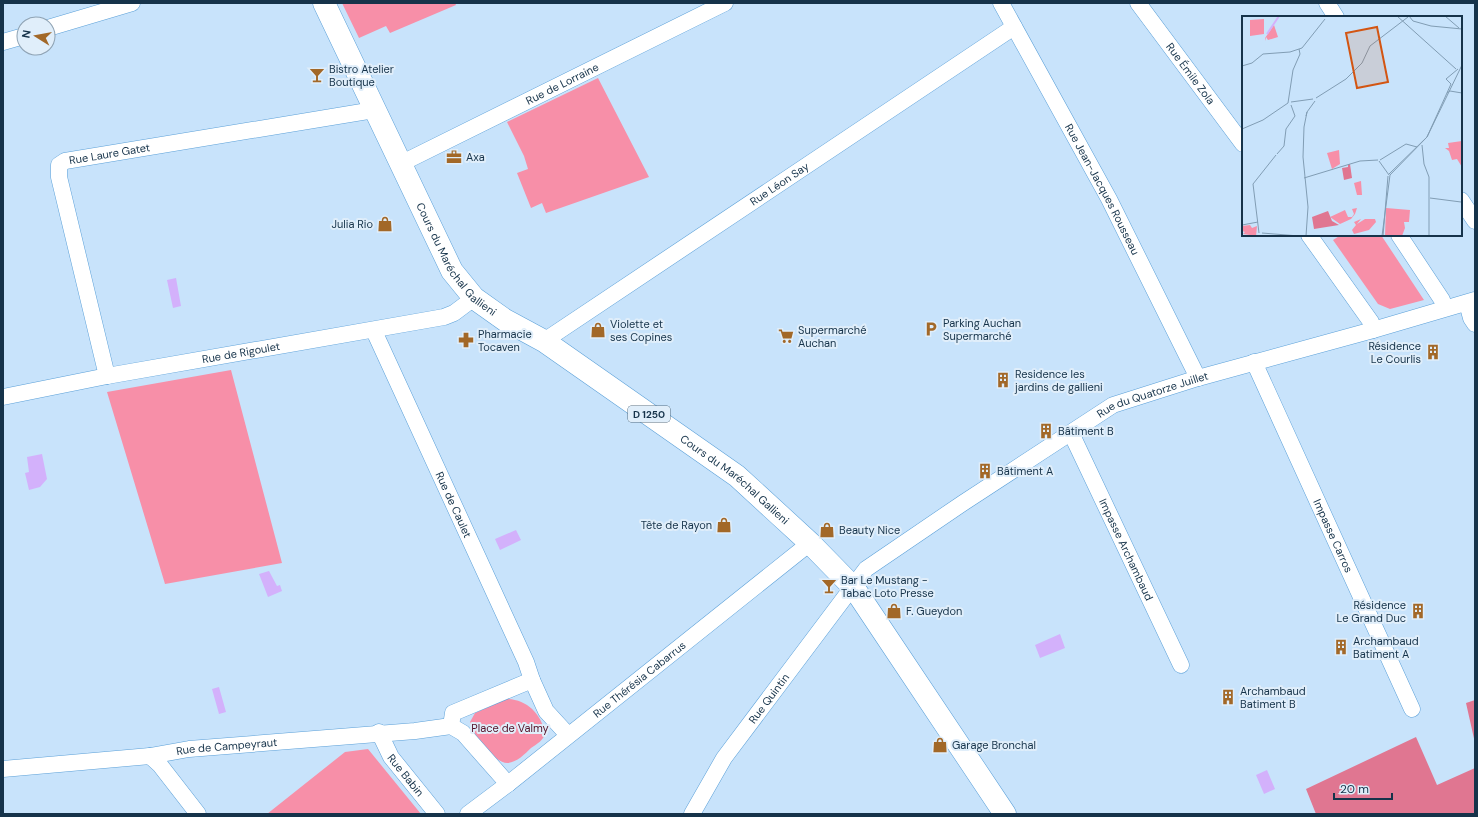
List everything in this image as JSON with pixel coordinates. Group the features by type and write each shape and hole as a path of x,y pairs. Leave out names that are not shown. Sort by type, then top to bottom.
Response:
{"main road":[{"name":"Cours du Maréchal Gallieni","path":"324,3 452,271 474,298 505,320 544,341 737,476 810,543 854,588 1005,814"}],"street":[{"path":"56,26 132,3"},
{"name":"Rue de Lorraine","path":"400,164 725,3"},
{"name":"Rue Jean-Jacques Rousseau","path":"1001,3 1109,199 1198,378"},
{"name":"Rue Émile Zola","path":"1138,3 1242,140"},
{"path":"1327,3 1335,16"},
{"name":"Rue Léon Say","path":"544,341 1014,27"},
{"path":"3,42 16,38"},
{"name":"Rue Laure Gatet","path":"107,376 59,177 59,165 65,161 374,110"},
{"path":"1462,202 1475,221"},
{"path":"1310,236 1371,322 1372,330"},
{"path":"1400,236 1442,300 1445,308"},
{"name":"Rue de Rigoulet","path":"3,397 107,376 374,331 444,317 454,313 474,298"},
{"path":"1471,301 1471,318 1475,324"},
{"name":"Rue du Quatorze Juillet","path":"854,588 866,569 963,503 1071,434 1113,405 1198,378 1471,301"},
{"name":"Rue de Caulet","path":"374,331 526,662 532,680"},
{"name":"Impasse Carros","path":"1254,362 1412,709"},
{"name":"Impasse Archambaud","path":"1071,434 1181,665"},
{"name":"Rue Thérésia Cabarrus","path":"468,814 508,784 810,543"},
{"name":"Rue Quintin","path":"692,814 724,758 854,588"},
{"path":"508,784 456,724 532,680 546,711 568,735"},
{"name":"Rue de Campeyraut","path":"3,769 150,756 190,749 380,732 415,731 456,724"},
{"name":"Rue Babin","path":"380,732 391,757 437,814"},
{"path":"150,756 160,765 198,814"}],"green space":[{"path":"342,3 455,3 456,5 390,33 386,26 359,38"},
{"path":"598,78 649,177 546,213 542,203 531,208 517,173 528,169 524,156 507,122"},
{"path":"1339,236 1382,236 1424,300 1390,309 1378,304 1333,240"},
{"path":"231,370 282,563 165,584 107,392"},
{"name":"Place de Valmy","path":"506,699 526,704 532,708 540,719 545,733 542,740 518,759 508,763 497,759 491,754 479,741 470,722 475,713"},
{"path":"368,749 421,814 267,814 345,752"}],"shaded area":[{"path":"176,278 181,306 173,308 167,280"},
{"path":"42,454 47,479 40,487 29,490 25,473 29,472 27,457"},
{"path":"516,530 521,540 500,550 495,539"},
{"path":"269,571 277,586 280,585 282,591 268,597 259,574"},
{"path":"1060,634 1065,648 1040,658 1035,645"},
{"path":"219,687 226,712 219,714 212,689"},
{"path":"1475,700 1475,743 1466,703"},
{"path":"1416,737 1437,785 1475,768 1475,814 1316,814 1306,789"},
{"path":"1267,770 1275,789 1264,794 1256,775"}],"place":[{"name":"Bistro Atelier Boutique","path":"317,75"},
{"name":"Axa","path":"454,157"},
{"name":"Julia Rio","path":"385,224"},
{"name":"Parking Auchan Supermarché","path":"931,329"},
{"name":"Violette et ses Copines","path":"598,330"},
{"name":"Supermarché Auchan","path":"786,336"},
{"name":"Pharmacie Tocaven","path":"466,340"},
{"name":"Résidence Le Courlis","path":"1433,352"},
{"name":"Residence les jardins de gallieni","path":"1003,380"},
{"name":"Bâtiment B","path":"1046,431"},
{"name":"Bâtiment A","path":"985,471"},
{"name":"Tête de Rayon","path":"724,525"},
{"name":"Beauty Nice","path":"827,530"},
{"name":"Bar Le Mustang - Tabac Loto Presse","path":"829,586"},
{"name":"F. Gueydon","path":"894,611"},
{"name":"Résidence Le Grand Duc","path":"1418,611"},
{"name":"Archambaud Batiment A","path":"1341,647"},
{"name":"Archambaud Batiment B","path":"1228,697"},
{"name":"Garage Bronchal","path":"940,745"}]}
